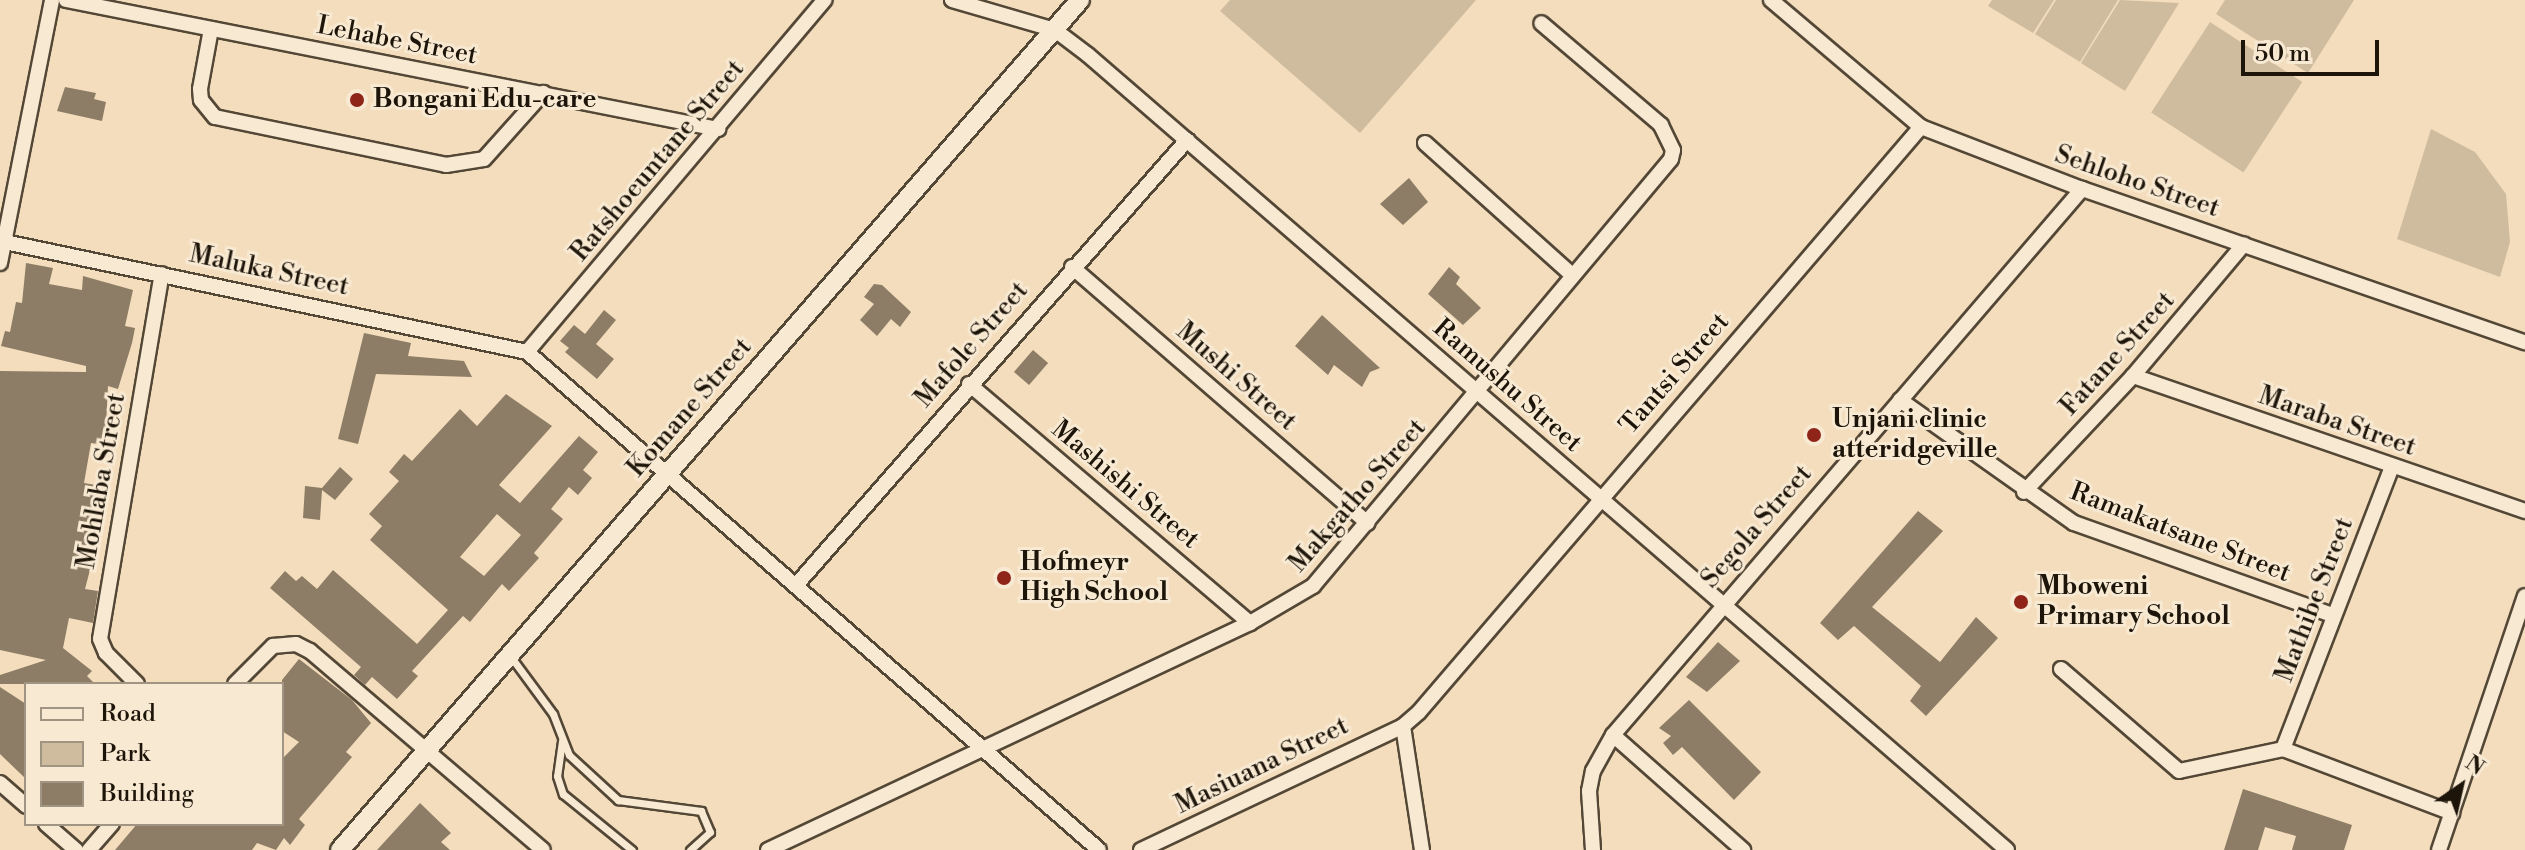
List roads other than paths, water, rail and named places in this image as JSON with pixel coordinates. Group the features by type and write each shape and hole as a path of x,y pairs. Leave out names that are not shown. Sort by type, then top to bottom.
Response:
{"street":[{"path":"0,263 52,0"},
{"name":"Lehabe Street","path":"66,0 718,129"},
{"name":"Ratshoeuntane Street","path":"527,352 824,0"},
{"name":"Ramushu Street","path":"952,0 1055,30 1187,140 2007,850"},
{"name":"Komane Street","path":"340,850 509,654 671,475 1080,0"},
{"name":"Sehloho Street","path":"1771,0 1921,127 2082,189 2525,342"},
{"name":"Makgatho Street","path":"768,850 1301,597 1480,393 1572,275 1665,168 1673,150 1661,125 1541,23"},
{"path":"211,29 200,89 201,100 215,117 446,165 484,159 543,93"},
{"name":"Tantsi Street","path":"1403,726 1921,127"},
{"name":"Mafole Street","path":"797,584 969,384 1187,140"},
{"path":"1425,143 1572,275"},
{"name":"Segola Street","path":"1593,850 1589,791 1593,771 1613,735 1723,602 2082,189"},
{"name":"Maluka Street","path":"2,242 527,352"},
{"name":"Fatane Street","path":"2024,492 2133,376 2244,244"},
{"name":"Mushi Street","path":"1072,267 1368,523"},
{"name":"Mohlaba Street","path":"135,682 106,653 100,639 162,274"},
{"path":"527,352 986,747 1099,850"},
{"name":"Maraba Street","path":"2133,376 2525,511"},
{"name":"Mashishi Street","path":"969,384 1250,623"},
{"name":"Ramakatsane Street","path":"1900,400 2024,492 2074,523 2333,615"},
{"name":"Mathibe Street","path":"2283,749 2392,467"},
{"path":"2439,850 2525,596"},
{"path":"237,682 261,654 296,644 428,749 543,850"},
{"path":"2061,669 2179,771 2283,749 2452,813"},
{"path":"1403,726 1422,850"},
{"name":"Masiuana Street","path":"1141,850 1403,726"},
{"path":"1613,735 1743,850"},
{"path":"0,783 24,804"},
{"path":"48,826 76,850"},
{"path":"89,850 110,826"}],"lane":[{"path":"509,654 553,714 573,760 618,800 701,811 710,832 690,850"},
{"path":"563,738 557,776 563,794 632,850"}],"place":[{"name":"Bongani Edu-care","path":"357,100"},
{"name":"Unjani clinic atteridgeville","path":"1814,435"},
{"name":"Hofmeyr High School","path":"1004,578"},
{"name":"Mboweni Primary School","path":"2021,602"}]}
